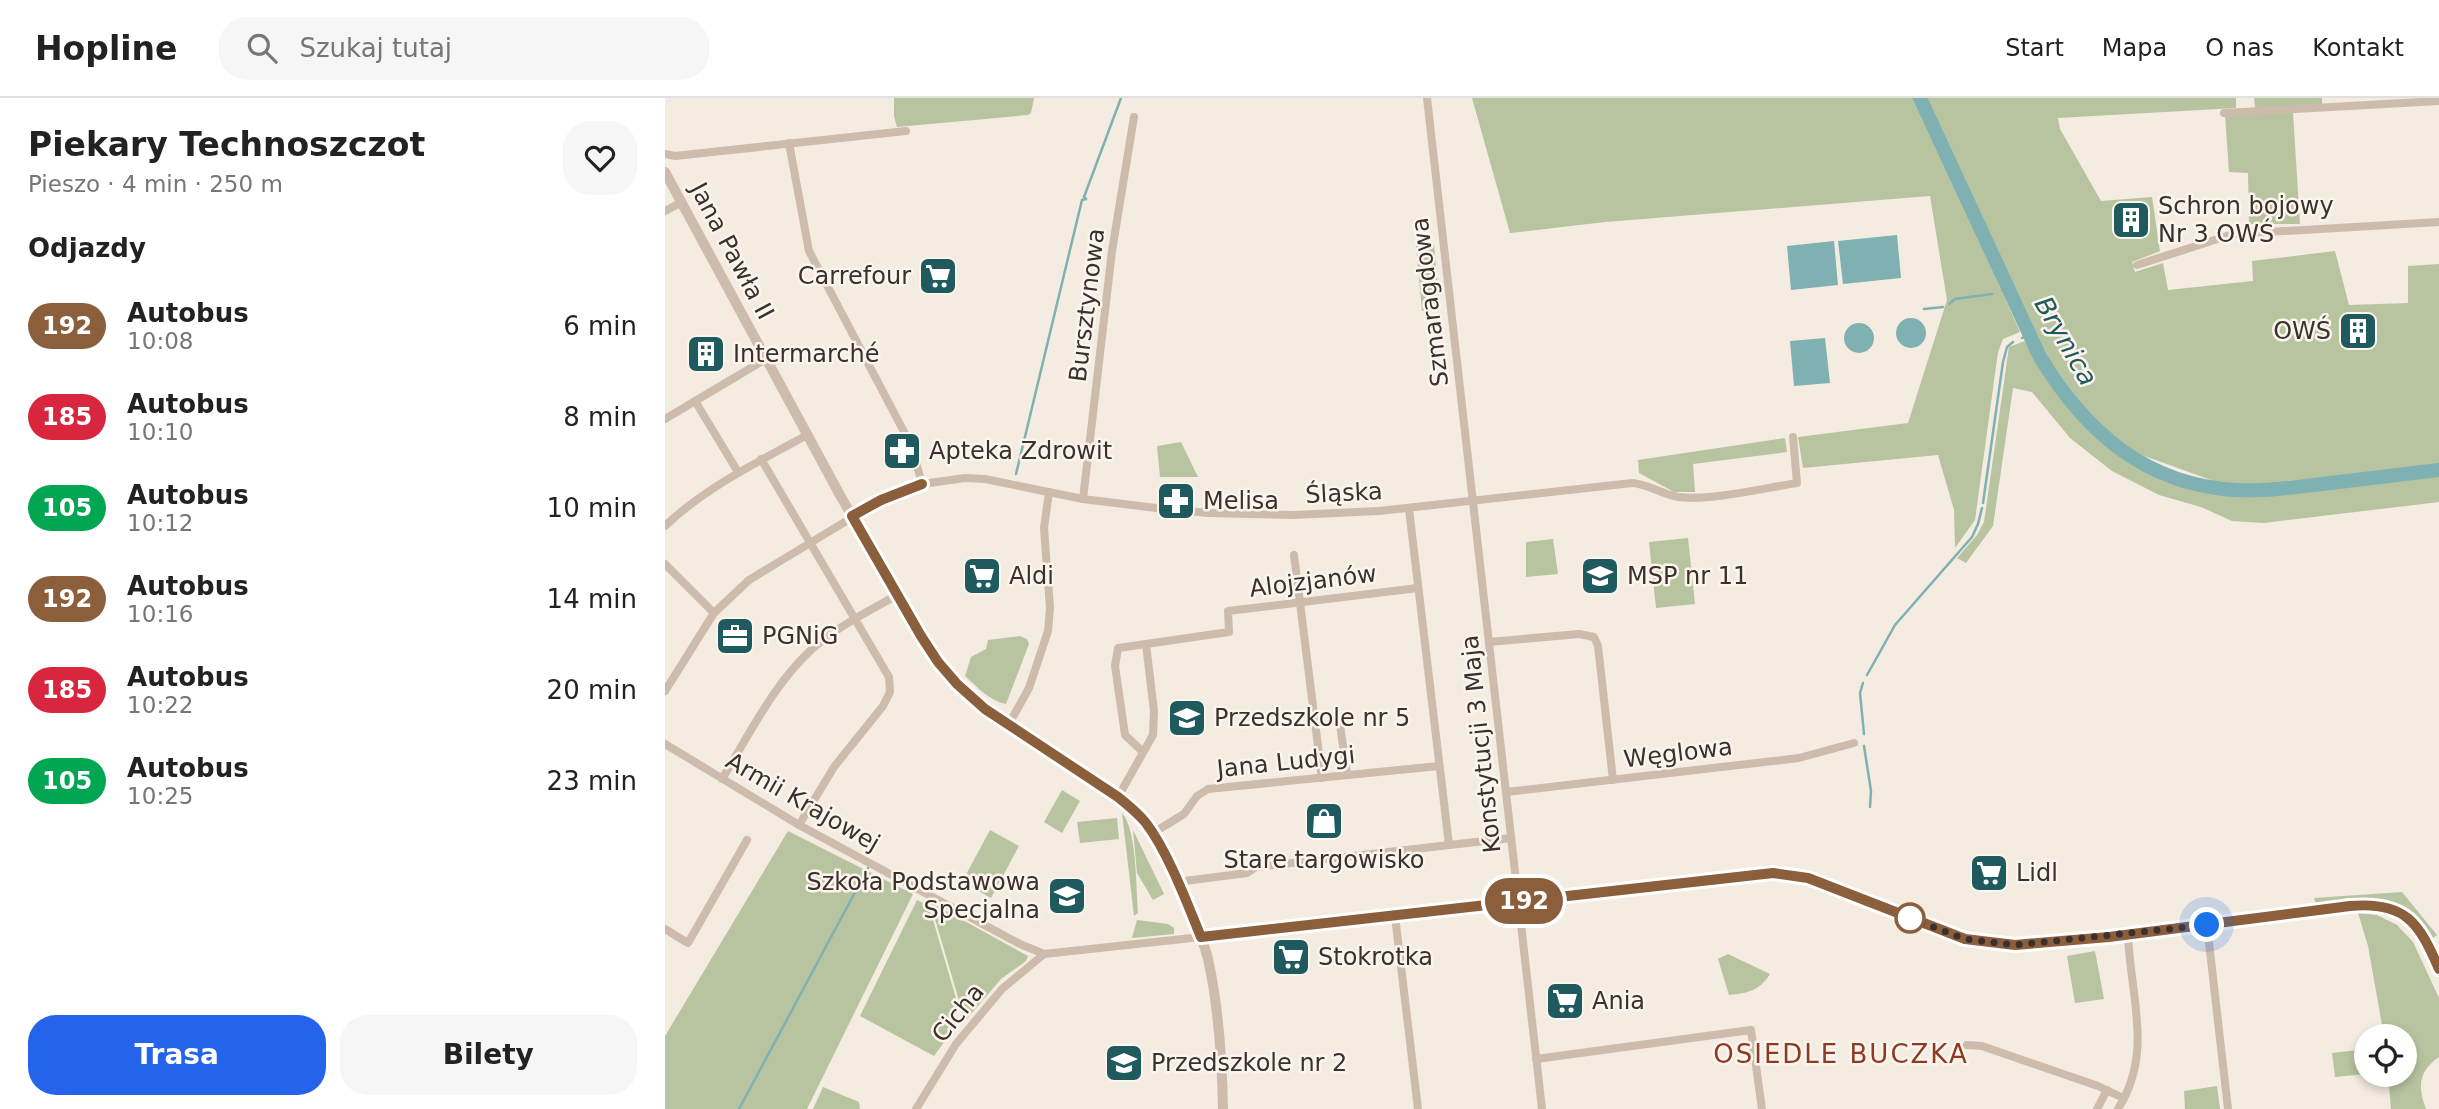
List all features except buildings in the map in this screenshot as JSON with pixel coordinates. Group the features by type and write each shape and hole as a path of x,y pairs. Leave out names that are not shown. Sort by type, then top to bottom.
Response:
{"street":[{"name":"Szmaragdowa","path":"1427,98 1472,500"},
{"path":"2224,113 2439,101"},
{"name":"Bursztynowa","path":"1083,499 1112,251 1134,117"},
{"path":"665,154 675,156 906,131"},
{"path":"789,143 810,251 912,447 922,484"},
{"name":"Jana Pawła II","path":"665,172 852,516 938,662 973,700 1118,797 1137,813 1153,833 1201,937 1208,960 1217,1023 1223,1109"},
{"path":"665,211 682,202"},
{"path":"2137,265 2233,234 2439,222"},
{"path":"665,419 766,359"},
{"path":"695,401 738,472"},
{"path":"665,526 697,498 738,472 807,435"},
{"name":"Śląska","path":"665,691 714,614 749,580 852,516 881,500 922,484 965,478 985,479 1083,499 1208,513 1354,514 1622,484 1643,484 1678,498 1721,495 1797,483 1793,437"},
{"path":"761,459 889,677 890,692 883,706 834,767 799,825"},
{"path":"1009,724 1029,688 1048,631 1050,608 1045,542 1049,492"},
{"name":"Konstytucji 3 Maja","path":"1472,500 1542,1109"},
{"path":"1409,509 1449,845"},
{"path":"1294,555 1322,778"},
{"path":"665,564 714,614"},
{"name":"Alojzjanów","path":"1146,644 1229,632 1228,611 1418,588"},
{"path":"722,779 773,695 810,650 855,619 897,595"},
{"path":"1489,642 1579,634 1594,637 1599,650 1613,780"},
{"path":"1118,797 1153,735 1155,723 1146,644 1118,648 1115,666 1125,736 1143,752"},
{"path":"1339,718 1347,775"},
{"name":"Węglowa","path":"1506,792 1799,758 1854,743"},
{"name":"Armii Krajowej","path":"665,744 799,825 1020,944 1044,954"},
{"name":"Jana Ludygi","path":"1153,833 1184,814 1197,796 1208,789 1439,766"},
{"path":"1177,882 1247,873 1256,867 1511,838"},
{"path":"665,929 688,943 747,840"},
{"path":"1044,954 1761,874 1790,874 1965,939 2003,945 2128,934 2350,906 2381,906 2397,912 2416,925 2424,935 2439,969"},
{"path":"1395,916 1419,1109"},
{"path":"2207,925 2228,1109"},
{"path":"2117,1109 2136,1069 2138,1049 2128,934"},
{"name":"Cicha","path":"916,1109 956,1044 1002,989 1044,954"},
{"path":"1537,1059 1751,1030 1762,1109"},
{"path":"1967,1045 1982,1046 2123,1098"},
{"path":"2097,1109 2107,1090"}],"green space":[{"path":"894,98 1034,98 1031,113 1028,115 897,127"},
{"path":"1472,98 1915,98 2020,332 2003,339 1998,352 1975,520 1955,548 1954,510 1938,455 1803,468 1798,437 1908,423 1947,300 1930,196 1605,222 1510,233"},
{"path":"1927,98 2236,98 2236,108 2058,118 2060,129 2101,201 2152,197 2160,251 2132,262 2135,272 2163,263 2168,290 2253,281 2252,261 2335,251 2349,305 2408,303 2408,266 2439,264 2439,466 2254,484 2222,484 2139,454 2095,422 2048,359"},
{"path":"2254,98 2322,98 2322,104 2255,108"},
{"path":"2293,113 2300,224 2249,224 2248,173 2229,172 2225,115"},
{"path":"1434,244 1440,309 1422,311 1416,246"},
{"path":"2025,341 2080,420 2120,454 2168,478 2225,492 2270,494 2439,474 2439,502 2264,523 2232,521 2201,507 2159,495 2112,471 2070,438 2032,392 2013,388 1993,526 1966,563 1957,558 1977,535 1984,522 2009,347"},
{"path":"1785,438 1787,452 1693,464 1695,492 1674,492 1639,473 1638,460"},
{"path":"1181,442 1198,477 1160,477 1157,446"},
{"path":"1688,538 1695,604 1656,608 1649,542"},
{"path":"1553,539 1558,574 1526,577 1526,542"},
{"path":"1020,636 1027,639 1029,644 1006,704 989,697 965,676 971,657 986,649 988,640"},
{"path":"1062,790 1080,801 1062,833 1044,822"},
{"path":"1122,813 1131,832 1135,860 1138,913 1134,916"},
{"path":"1117,818 1119,839 1080,843 1077,822"},
{"path":"990,830 1019,846 991,898 962,882"},
{"path":"1133,830 1164,894 1153,900 1137,873"},
{"path":"788,831 913,894 807,1109 665,1109 665,1036"},
{"path":"2402,892 2437,935 2432,939 2411,912 2397,905 2366,900 2316,904 2314,898"},
{"path":"917,900 929,906 957,1002 950,1034 934,1056 860,1016"},
{"path":"930,902 1028,956 1026,961 1001,979 965,1021"},
{"path":"2358,913 2377,915 2397,925 2413,942 2439,998 2439,1057 2427,1068 2421,1086 2426,1109 2391,1109 2389,1087 2417,1087 2417,1024 2382,1024 2368,946"},
{"path":"1137,920 1168,924 1174,928 1174,934 1132,938"},
{"path":"2095,951 2104,999 2075,1003 2067,956"},
{"path":"1728,954 1770,974 1753,990 1729,995 1718,959"},
{"path":"2354,1050 2354,1075 2335,1077 2332,1053"},
{"path":"2217,1086 2220,1109 2185,1109 2184,1091"},
{"path":"823,1087 859,1102 860,1109 813,1109"}],"water":[{"path":"1897,235 1901,278 1843,284 1838,241"},
{"path":"1834,241 1838,285 1791,290 1787,246"},
{"path":"1911,318 1922,322 1926,333 1922,344 1911,348 1900,344 1896,333 1900,322"},
{"path":"1859,323 1870,327 1874,338 1870,349 1859,353 1848,349 1844,338 1848,327"},
{"path":"1825,338 1830,383 1794,386 1790,341"}],"waterway":[{"path":"1016,474 1082,200 1086,199 1084,197 1121,98"},
{"name":"Brynica","path":"1920,98 2040,357 2077,408 2121,449 2173,478 2203,486 2236,490 2279,489 2439,470"},
{"name":"Brynica","path":"2002,290 2007,288"},
{"path":"1949,304 1955,299 1992,294"},
{"path":"1924,309 1943,307"},
{"path":"2022,338 2029,334"},
{"path":"1983,503 2003,362 2007,347 2013,342"},
{"path":"1867,675 1895,625 1972,537 1982,508"},
{"path":"1863,683 1860,693 1864,734"},
{"path":"1864,746 1871,791 1870,807"},
{"path":"739,1109 868,868"}],"bus line":[{"name":"192","path":"922,484 897,492 852,516 921,636 938,662 973,700 1118,797 1146,822 1201,937 1773,873 1808,878 1965,939 2003,945 2032,945 2109,937 2367,904 2381,906 2397,912 2416,925 2424,935 2439,969"}],"place":[{"name":"Schron bojowy Nr 3 OWŚ","path":"2131,220"},
{"name":"Carrefour","path":"938,276"},
{"name":"OWŚ","path":"2358,331"},
{"name":"Intermarché","path":"706,354"},
{"name":"Apteka Zdrowit","path":"902,451"},
{"name":"Melisa","path":"1176,501"},
{"name":"Aldi","path":"982,576"},
{"name":"MSP nr 11","path":"1600,576"},
{"name":"PGNiG","path":"735,636"},
{"name":"Przedszkole nr 5","path":"1187,718"},
{"name":"Stare targowisko","path":"1324,821"},
{"name":"Lidl","path":"1989,873"},
{"name":"Szkoła Podstawowa Specjalna","path":"1067,896"},
{"name":"Stokrotka","path":"1291,957"},
{"name":"Ania","path":"1565,1001"},
{"name":"Przedszkole nr 2","path":"1124,1063"}],"district":[{"name":"OSIEDLE BUCZKA","path":"1841,1054"}],"route":[{"path":"1910,918 1965,939 2003,945 2032,945 2207,925"}]}
